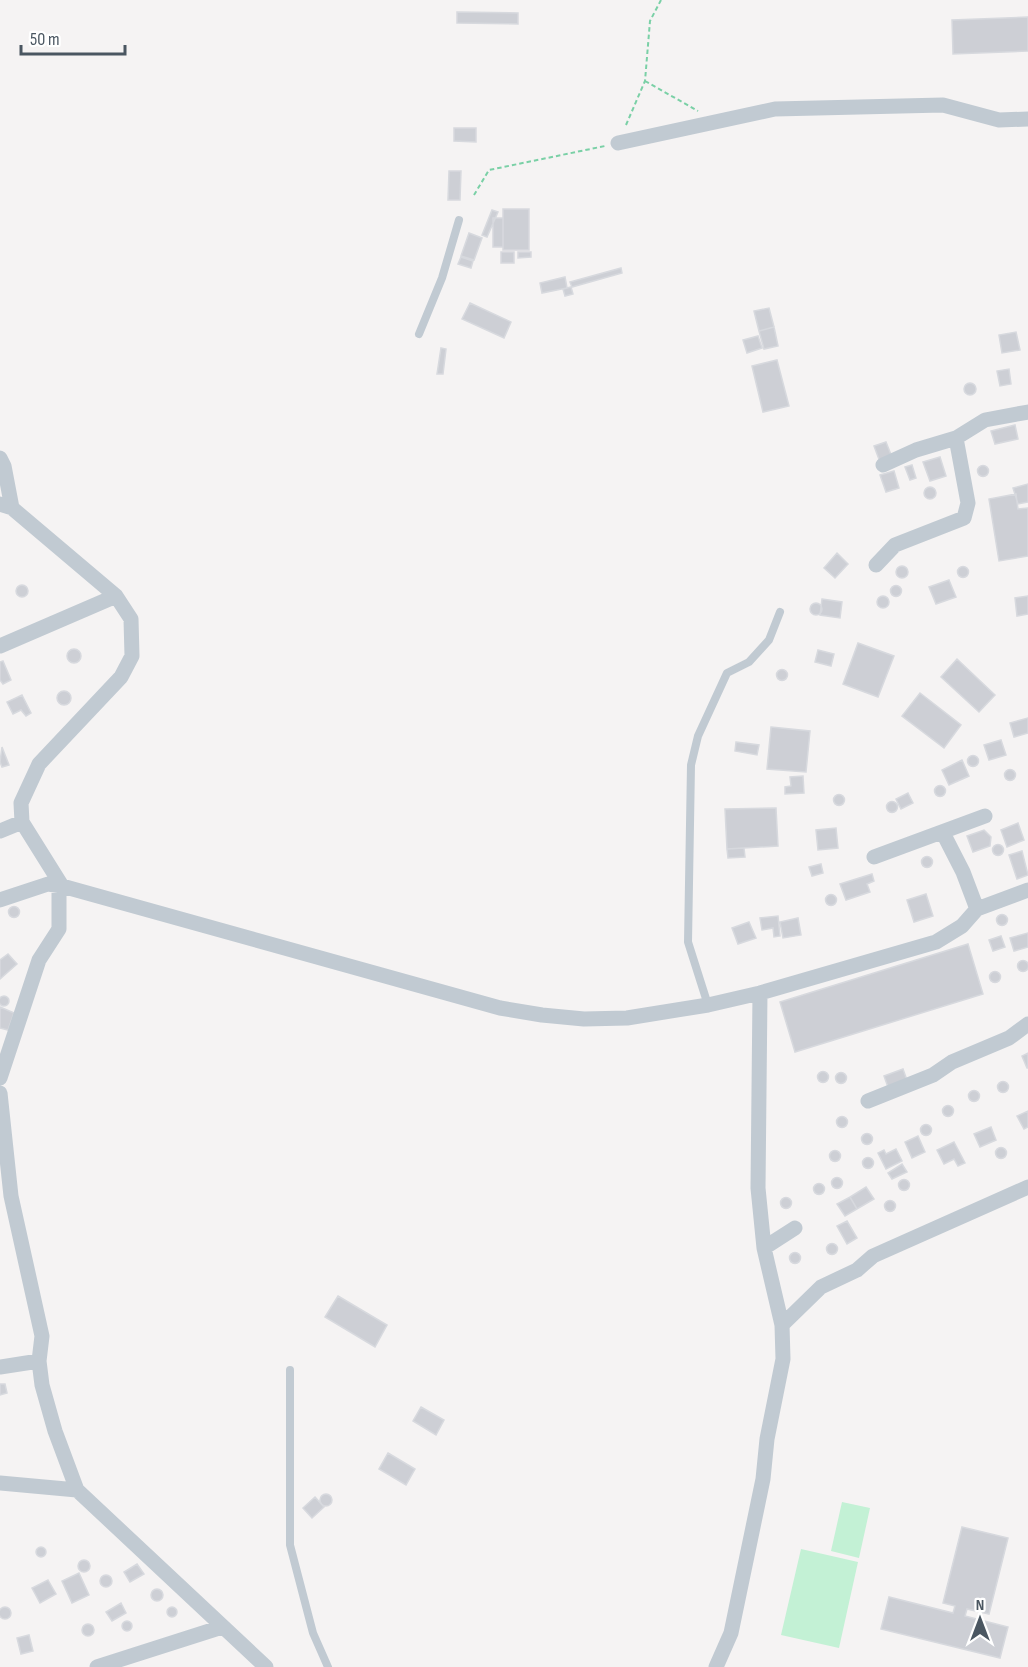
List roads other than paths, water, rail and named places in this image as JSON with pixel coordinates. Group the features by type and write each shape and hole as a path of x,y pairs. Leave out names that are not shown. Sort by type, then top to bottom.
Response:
{"street":[{"path":"618,143 775,109 942,105 999,120 1028,119"},
{"path":"884,465 916,450 956,438 984,420 1028,412"},
{"path":"876,565 895,545 964,518 968,502 956,438"},
{"path":"0,458 4,466 6,506 116,596 131,619 132,656 121,677 39,764 21,803 21,822 62,886"},
{"path":"0,646 116,596"},
{"path":"874,857 985,816"},
{"path":"0,831 21,822"},
{"path":"943,833 963,872 977,909"},
{"path":"0,900 48,884 62,886 500,1008 542,1016 627,1018 708,1005 760,993 936,942 962,926 977,909 1028,890"},
{"path":"0,1078 39,960 59,929 59,891 62,886"},
{"path":"716,1667 731,1633 763,1479 767,1439 783,1359 783,1325 764,1248 758,1188 760,993"},
{"path":"868,1101 933,1075 952,1062 1009,1038 1028,1024"},
{"path":"0,1093 6,1197 42,1336 39,1361 55,1431 77,1490 266,1667"},
{"path":"783,1325 821,1287 857,1270 873,1256 1028,1187"},
{"path":"764,1248 795,1228"},
{"path":"0,1367 39,1361"},
{"path":"0,1483 77,1490"},
{"path":"97,1667 222,1627"}],"lane":[{"path":"419,334 441,278 459,220"},
{"path":"708,1005 688,942 691,765 698,736 727,673 749,662 769,640 780,612"},
{"path":"290,1370 290,1545 313,1633 328,1667"}]}
